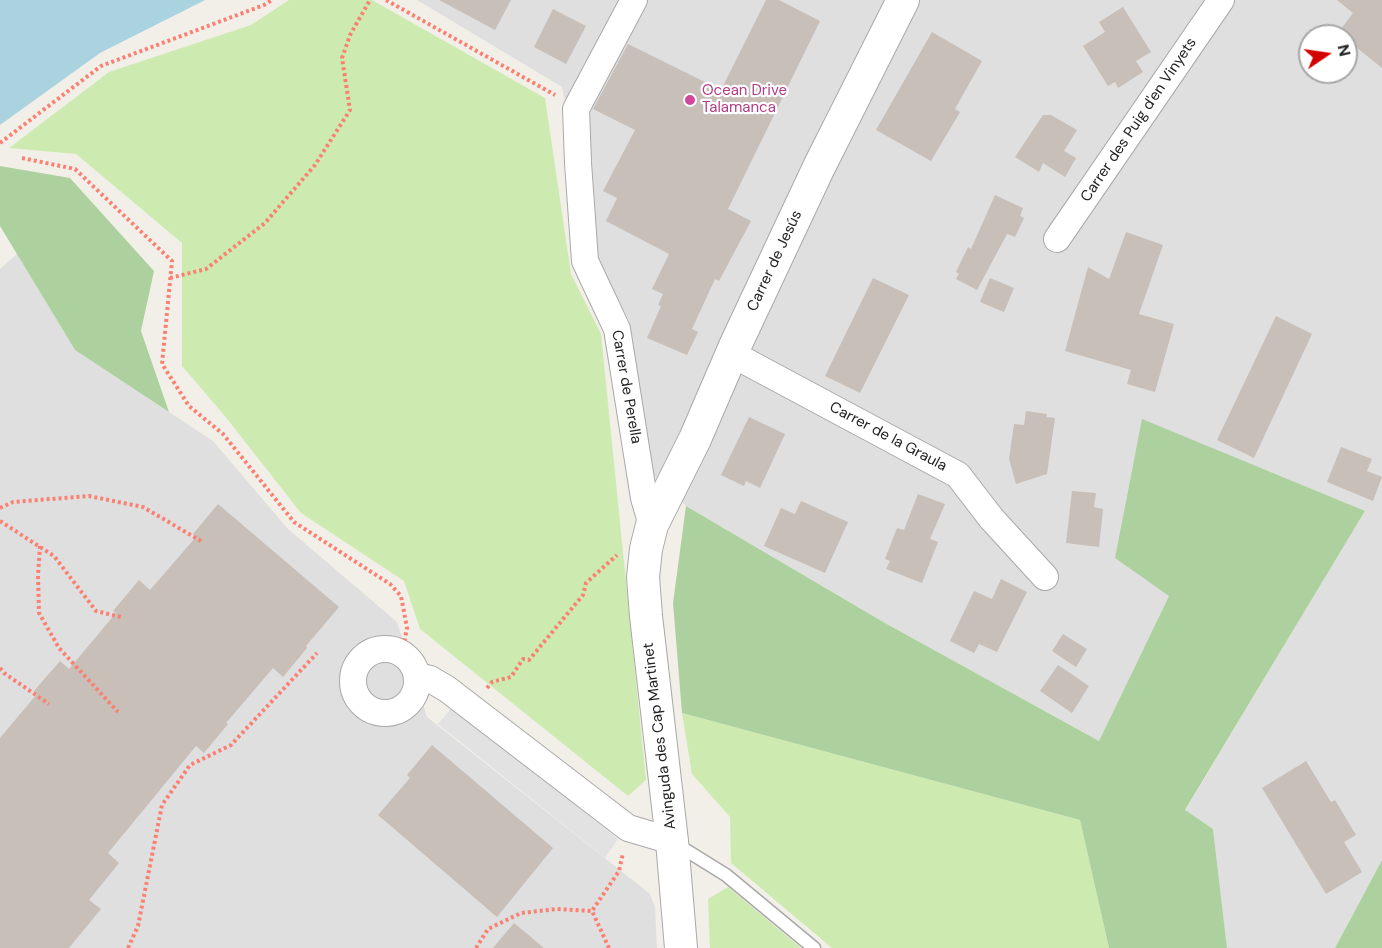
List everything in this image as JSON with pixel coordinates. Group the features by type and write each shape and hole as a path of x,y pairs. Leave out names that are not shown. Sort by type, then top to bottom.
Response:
{"street":[{"path":"576,110 634,0"},
{"name":"Carrer de Jesús","path":"649,536 824,157 903,0"},
{"name":"Carrer des Puig d'en Vinyets","path":"1057,239 1221,0"},
{"name":"Carrer de Perella","path":"576,110 585,261 617,329 649,536"},
{"name":"Carrer de la Graula","path":"732,354 958,475 991,518 1045,577"},
{"name":"Avinguda des Cap Martinet","path":"649,536 643,577 646,616 672,842 681,948"},
{"path":"392,649 402,653 409,659 417,676 417,687 413,697 397,711 376,712 366,707 358,699 354,689 355,668 370,652 392,649"},
{"path":"417,676 430,679 471,708 628,828 672,842"}],"lane":[{"path":"672,842 726,875 814,948"}],"path":[{"path":"0,143 101,66 272,0"},
{"path":"170,278 206,269 214,263 265,223 315,165 350,110 342,58 350,35 370,0"},
{"path":"386,0 553,94 576,110"},
{"path":"22,158 75,169 172,261 162,364 189,406 223,434 294,522 390,585 400,596 407,628 402,653"},
{"path":"0,508 13,502 89,496 143,507 201,541"},
{"path":"0,521 54,556 96,611 121,617"},
{"path":"471,708 492,682 511,677 523,659 529,660 583,595 586,583 614,556 649,536"},
{"path":"40,546 39,613 59,648 118,712"},
{"path":"128,948 138,926 162,805 190,765 231,745 317,653"},
{"path":"0,668 48,704"},
{"path":"592,911 619,871 628,828"},
{"path":"476,948 488,929 521,913 556,909 592,911"},
{"path":"592,911 609,948"}],"shaded area":[{"path":"417,0 1382,0 1382,860 1335,948 1227,948 1213,829 1185,811 1365,511 1169,596 1099,741 885,623 686,506 650,472 629,320 596,256 562,87"},
{"path":"17,254 75,350 213,441 288,529 397,622 427,717 650,894 655,907 657,948 0,948 0,269"},
{"path":"453,706 618,839 605,858 438,724"}],"green space":[{"path":"289,0 372,0 545,98 571,274 601,334 646,780 628,796 420,629 404,581 301,513 224,415 182,366 182,243 76,154 9,148 109,72 251,25"},
{"path":"0,166 70,178 154,271 141,331 169,412 75,350 0,226"},
{"path":"1142,419 1365,511 1185,810 1213,829 1227,948 1109,948 1080,820 682,713 673,603 686,506 885,623 1099,741 1169,596 1115,558"},
{"path":"682,713 1080,820 1109,948 832,948 731,863 730,817 692,774"},
{"path":"1382,860 1382,948 1335,948"},
{"path":"728,887 801,948 710,948 708,899"}],"water":[{"path":"0,0 205,0 100,53 0,125"}],"building":[{"path":"439,0 511,0 495,30"},
{"path":"766,0 779,0 820,21 728,209 751,221 719,281 715,279 692,329 698,332 687,355 647,338 661,306 658,305 663,294 652,289 669,254 606,221 617,198 603,191 635,130 593,109 628,44 721,90"},
{"path":"1337,0 1382,0 1382,68 1358,49 1358,24 1345,24 1353,13"},
{"path":"1123,7 1151,52 1136,61 1143,72 1118,88 1115,82 1108,86 1083,46 1105,32 1099,22"},
{"path":"553,9 586,26 566,64 534,47"},
{"path":"932,32 982,61 955,109 960,112 931,161 876,130"},
{"path":"1043,115 1051,115 1077,130 1064,151 1076,158 1065,177 1043,163 1039,172 1015,157"},
{"path":"995,195 1023,208 1020,216 1024,218 1015,237 1007,234 977,290 956,279 959,274 956,272 968,247 971,249"},
{"path":"1126,232 1163,245 1139,314 1174,324 1155,392 1127,384 1131,370 1065,351 1088,267 1109,279"},
{"path":"873,278 909,295 860,393 825,376"},
{"path":"990,278 1014,288 1004,312 980,302"},
{"path":"1276,316 1312,334 1254,458 1217,440"},
{"path":"1026,411 1047,414 1046,417 1055,418 1047,474 1016,484 1009,459 1014,424 1024,425"},
{"path":"749,417 785,434 760,488 746,481 744,486 721,475"},
{"path":"1341,447 1372,459 1367,471 1382,477 1373,501 1327,482"},
{"path":"1072,491 1096,493 1094,507 1103,509 1099,547 1066,543"},
{"path":"918,494 945,504 930,539 938,542 922,583 886,569 890,561 885,559 897,528 904,530"},
{"path":"801,501 848,522 825,573 764,546 781,508 795,514"},
{"path":"218,504 339,607 283,677 273,668 226,723 228,724 204,753 196,746 108,853 119,863 89,900 101,909 69,948 0,948 0,738 37,694 34,691 60,661 69,669 116,613 113,611 139,580 150,590 196,537 193,534"},
{"path":"1001,579 1027,592 997,652 979,644 974,653 950,641 974,591 992,599"},
{"path":"1063,634 1087,649 1076,667 1052,651"},
{"path":"1058,665 1089,686 1072,713 1040,691"},
{"path":"432,745 553,848 497,917 378,815 410,778 407,775"},
{"path":"1306,761 1331,802 1335,800 1356,835 1344,842 1362,872 1326,894 1262,788"},
{"path":"514,923 544,948 493,948"}],"place":[{"name":"Ocean Drive Talamanca","path":"690,100"}]}
